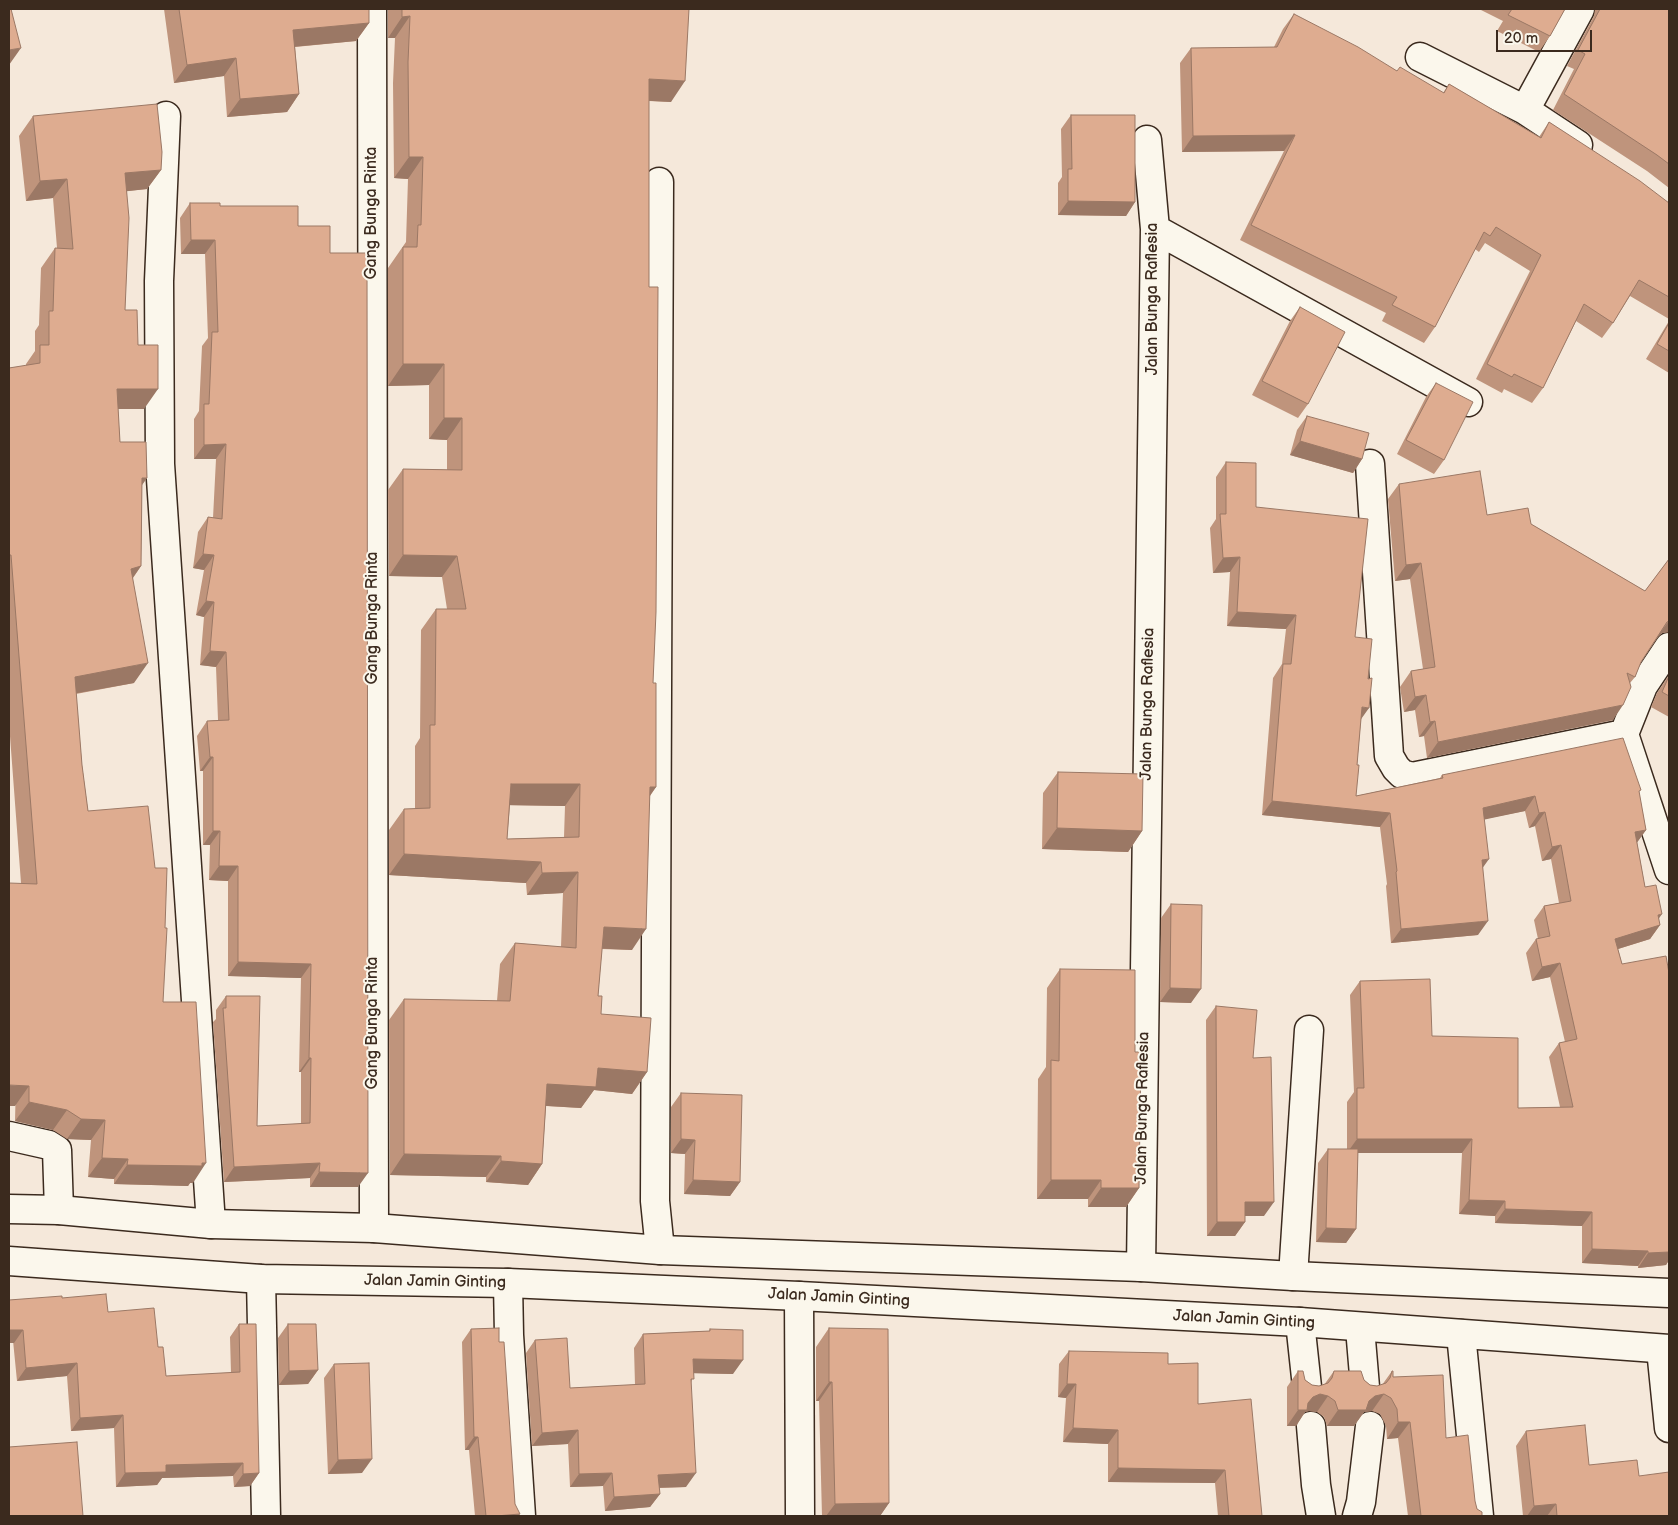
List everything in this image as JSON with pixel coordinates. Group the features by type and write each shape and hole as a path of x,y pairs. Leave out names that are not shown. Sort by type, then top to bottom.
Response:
{"main road":[{"name":"Gang Bunga Rinta","path":"372,9 374,1228"},
{"path":"1525,110 1580,9"},
{"path":"1420,57 1525,110 1597,158"},
{"path":"166,116 159,281 160,464 210,1224"},
{"name":"Jalan Bunga Raflesia","path":"1142,1267 1155,229 1147,140"},
{"path":"659,182 655,1202 660,1250"},
{"path":"1155,229 1468,402"},
{"path":"1370,464 1388,756 1396,768 1402,774 1412,776 1624,734"},
{"path":"1669,647 1643,686 1624,734 1669,870"},
{"path":"1293,1276 1309,1030"},
{"path":"9,1136 49,1145 57,1150 59,1210"},
{"path":"9,1209 59,1210 210,1224 374,1228 660,1250 1142,1267 1293,1276 1669,1293"},
{"name":"Jalan Jamin Ginting","path":"9,1261 261,1279 508,1283 1300,1322 1360,1328 1665,1349"},
{"path":"261,1279 266,1516"},
{"path":"508,1283 509,1334 521,1516"},
{"path":"799,1296 800,1516"},
{"path":"1300,1322 1307,1387"},
{"path":"1360,1328 1366,1387"},
{"path":"1461,1334 1480,1516"},
{"path":"1665,1349 1669,1428"},
{"path":"1311,1426 1316,1485 1321,1516"},
{"path":"1357,1516 1361,1502 1370,1426"}],"building":[{"path":"9,9 11,9 21,48 9,50"},
{"path":"179,9 369,9 369,23 293,30 299,94 240,99 236,58 187,65"},
{"path":"402,9 689,9 685,81 649,79 649,287 658,287 656,612 653,683 656,683 656,787 650,787 646,929 604,927 598,996 602,996 601,1014 651,1018 647,1072 598,1068 596,1087 547,1084 542,1164 501,1161 501,1156 404,1154 404,999 510,1001 515,943 576,948 578,872 542,873 541,862 404,854 404,809 430,808 430,725 435,725 436,609 466,609 457,556 403,555 403,469 462,470 462,418 444,418 444,364 403,364 403,247 417,247 418,225 421,225 423,157 409,157 408,62 410,16 402,17","holes":["511,784 580,784 579,837 507,839"]},
{"path":"1512,9 1565,9 1550,36 1508,15"},
{"path":"1600,9 1669,9 1669,164 1564,94 1585,54 1578,50"},
{"path":"1294,14 1358,47 1397,71 1400,67 1444,93 1449,84 1541,138 1549,122 1640,181 1669,203 1669,297 1639,280 1613,323 1584,304 1543,388 1514,374 1512,377 1487,364 1541,255 1496,227 1490,236 1484,232 1435,327 1392,305 1397,297 1251,225 1295,135 1193,136 1191,48 1277,47"},
{"path":"157,104 162,152 161,170 125,173 129,218 125,310 137,310 138,345 158,345 158,389 117,389 120,442 146,442 147,478 142,478 141,566 131,569 148,663 75,677 82,765 88,811 148,806 155,868 167,868 165,928 167,928 163,1002 196,1002 206,1163 202,1163 202,1166 127,1165 128,1159 102,1158 105,1120 81,1119 67,1110 29,1102 29,1086 9,1085 9,883 37,884 11,555 9,555 9,368 40,363 40,345 49,345 49,311 53,311 55,248 73,249 67,179 40,181 33,116"},
{"path":"1071,115 1135,115 1135,202 1068,201 1068,169 1072,169"},
{"path":"190,203 220,203 220,206 298,206 298,226 330,226 330,253 367,253 368,1173 319,1172 320,1163 234,1167 223,1008 226,1008 226,996 260,996 257,1126 310,1123 311,964 238,962 238,866 219,866 220,831 213,831 213,757 210,757 207,721 229,720 226,652 210,651 214,602 206,601 214,555 203,554 208,517 222,519 226,444 204,445 204,404 209,404 212,332 218,332 215,240 191,240"},
{"path":"1300,307 1345,332 1308,404 1262,381"},
{"path":"1669,323 1669,351 1657,344"},
{"path":"1436,383 1473,402 1444,460 1406,440"},
{"path":"1307,416 1369,433 1362,459 1300,441"},
{"path":"1226,462 1256,463 1256,507 1368,519 1355,637 1372,639 1368,679 1372,678 1369,708 1362,707 1356,796 1443,778 1442,775 1623,738 1641,790 1639,791 1646,830 1635,832 1645,887 1656,885 1662,914 1658,915 1660,925 1615,939 1622,964 1666,956 1669,973 1669,1252 1648,1253 1648,1251 1592,1249 1592,1212 1505,1209 1505,1201 1469,1200 1472,1139 1357,1139 1357,1088 1364,1088 1360,981 1430,979 1432,1036 1518,1038 1518,1108 1573,1107 1559,1043 1577,1039 1560,963 1542,967 1536,939 1550,936 1544,906 1571,901 1561,845 1552,847 1545,812 1539,813 1535,796 1483,808 1489,859 1482,860 1488,921 1401,929 1390,813 1272,801 1283,664 1291,664 1296,615 1237,612 1240,557 1223,558 1220,514 1226,514"},
{"path":"1480,471 1487,515 1528,508 1531,524 1645,591 1669,559 1669,621 1641,662 1635,677 1627,673 1631,687 1623,705 1438,742 1435,721 1430,722 1426,695 1415,697 1411,671 1435,667 1421,563 1406,565 1399,484"},
{"path":"1669,676 1669,696 1662,692"},
{"path":"1058,772 1143,774 1142,831 1057,828"},
{"path":"1171,904 1202,905 1201,989 1170,988"},
{"path":"1060,969 1135,970 1135,1052 1141,1052 1139,1188 1101,1188 1101,1180 1051,1180 1051,1060 1059,1061"},
{"path":"1216,1006 1257,1010 1253,1058 1271,1057 1274,1202 1245,1202 1245,1222 1217,1222"},
{"path":"681,1093 742,1095 740,1182 693,1180 695,1140 681,1139"},
{"path":"1328,1149 1358,1149 1356,1229 1326,1228"},
{"path":"106,1294 108,1312 154,1308 158,1347 163,1347 166,1376 240,1372 239,1324 256,1324 259,1473 243,1474 243,1463 166,1465 166,1472 125,1473 123,1415 80,1418 77,1363 26,1368 23,1330 9,1330 9,1300"},
{"path":"288,1324 316,1324 318,1370 289,1371"},
{"path":"499,1328 499,1342 504,1342 515,1504 520,1514 486,1516 478,1437 474,1437 471,1329"},
{"path":"829,1328 888,1329 889,1503 835,1504 832,1382 829,1382"},
{"path":"710,1329 743,1330 743,1360 693,1359 694,1379 691,1379 696,1473 658,1475 660,1494 614,1497 612,1473 579,1474 578,1430 542,1433 535,1340 567,1338 570,1388 645,1384 643,1334 710,1331"},
{"path":"1069,1351 1168,1353 1168,1364 1198,1363 1198,1404 1251,1399 1262,1516 1229,1516 1225,1470 1118,1468 1118,1430 1073,1428 1076,1384 1067,1384"},
{"path":"369,1363 372,1459 338,1460 334,1364"},
{"path":"1298,1371 1303,1371 1305,1380 1312,1385 1319,1386 1328,1383 1334,1371 1361,1371 1364,1380 1370,1385 1377,1386 1386,1383 1392,1371 1393,1377 1443,1375 1446,1438 1468,1435 1475,1501 1477,1509 1482,1512 1482,1516 1421,1516 1410,1422 1398,1422 1397,1409 1391,1398 1384,1394 1375,1396 1369,1401 1366,1410 1338,1410 1335,1401 1328,1396 1320,1394 1313,1397 1308,1403 1307,1410 1298,1410"},
{"path":"1585,1425 1589,1465 1637,1460 1639,1476 1669,1472 1669,1516 1557,1516 1556,1504 1534,1506 1526,1431"},
{"path":"77,1442 83,1516 9,1516 9,1447"}]}
